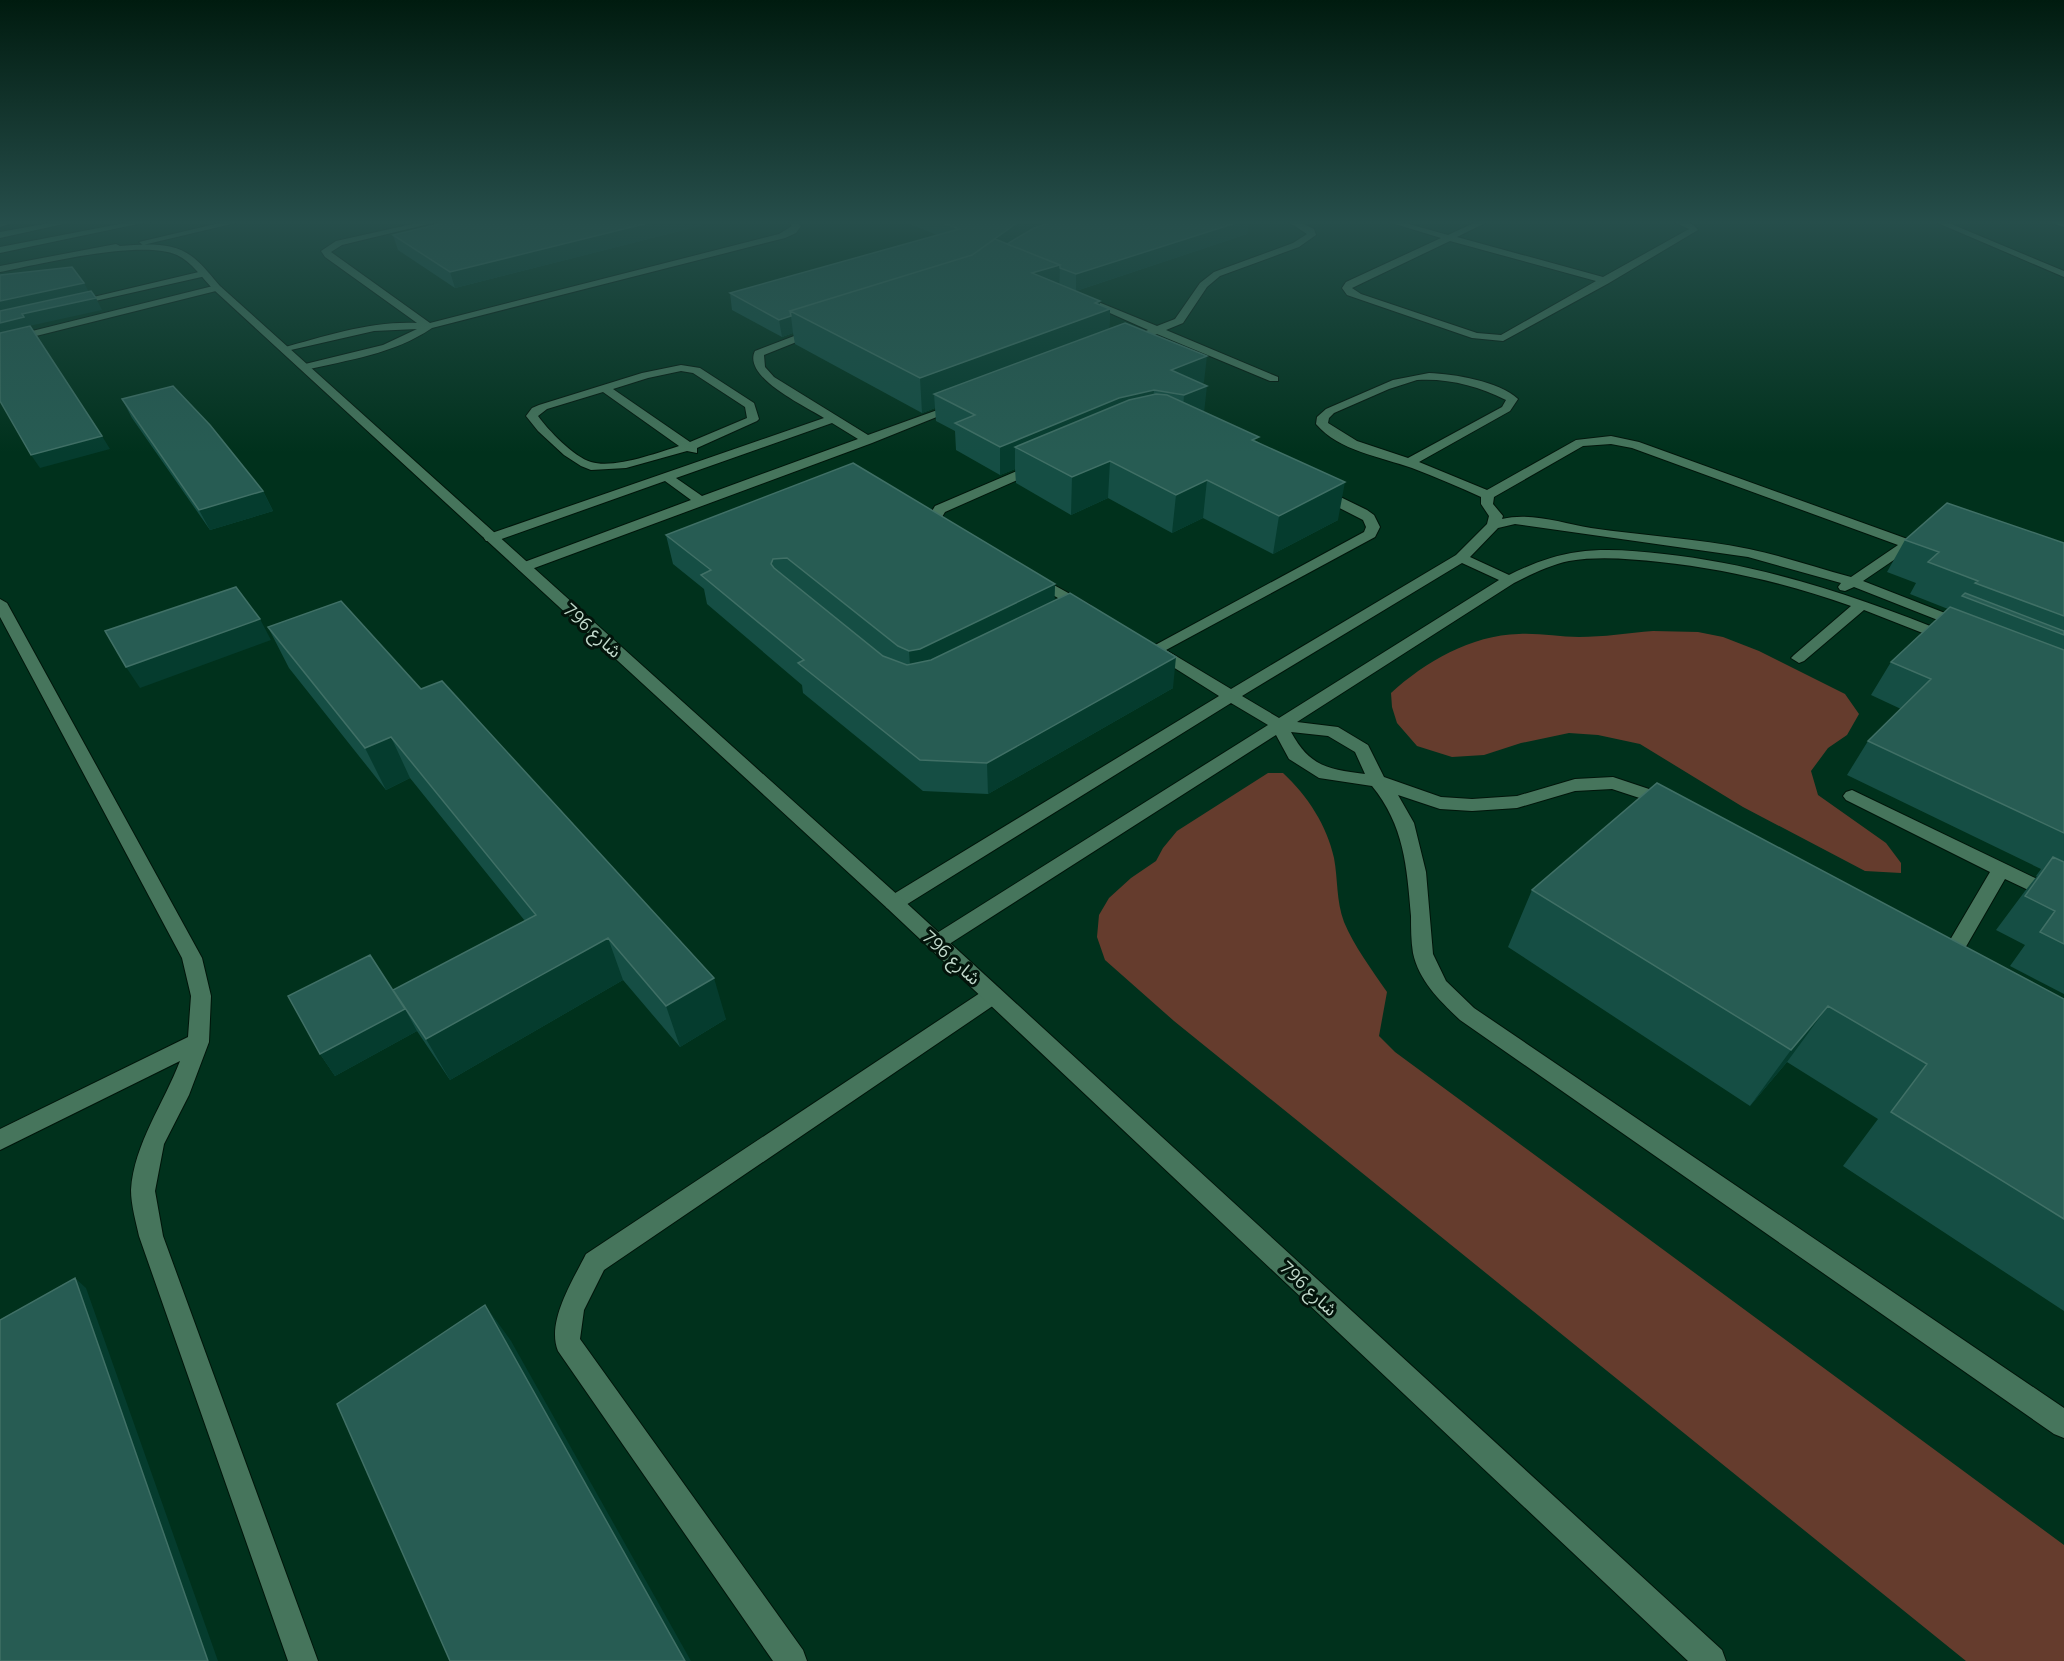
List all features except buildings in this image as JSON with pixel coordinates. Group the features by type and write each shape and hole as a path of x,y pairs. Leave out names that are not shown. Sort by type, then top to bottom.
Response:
{"street":[{"path":"57,307 107,299"},
{"path":"0,342 150,299"},
{"name":"شارع 796","path":"229,299 894,903 1711,1661"},
{"path":"390,299 429,326"},
{"path":"305,368 393,344 410,338 429,326 537,299"},
{"path":"1082,299 1274,379"},
{"path":"1114,347 1179,321 1194,299"},
{"path":"1365,299 1476,336 1494,339 1508,336 1575,299"},
{"path":"286,350 372,328 409,324 429,326"},
{"path":"821,329 759,353 756,362 770,379 868,440"},
{"path":"689,368 696,370 750,405 753,418 736,429 686,446 631,464 615,467 591,466 583,464 532,416 536,410 543,407 604,388 660,372 689,368"},
{"path":"1408,463 1506,409 1512,399 1498,391 1445,377 1417,377 1330,411 1323,417 1322,424 1333,434 1374,452 1488,495"},
{"path":"604,388 710,462"},
{"path":"524,567 969,402"},
{"path":"491,538 832,419"},
{"path":"1488,495 1580,443 1603,439 1620,441 1908,544 1850,581 1836,596"},
{"path":"964,537 938,522 936,513 946,506 1056,458"},
{"path":"667,477 702,502"},
{"path":"1308,487 1369,518 1372,527 1370,534 1149,647 1279,725 1332,731 1362,749 1377,781 1392,799 1401,815 1412,845 1417,872 1423,954 1438,986 1467,1014 2064,1424"},
{"path":"894,903 1230,696 1461,558 1493,525 1496,516 1487,504 1488,495"},
{"path":"1493,525 1515,520 1539,522 1592,532 1690,543 1749,553 1850,581 1979,632"},
{"path":"936,944 1509,580 1535,567 1562,559 1576,556 1623,555 1675,559 1738,569 1862,604 1966,646"},
{"path":"1461,558 1509,580"},
{"path":"1024,572 1088,610 1062,617"},
{"path":"0,603 192,958 201,996 198,1042 178,1095 153,1143 143,1191 151,1236 303,1661"},
{"path":"1799,658 1862,604"},
{"path":"1279,725 1295,755 1325,774 1377,781 1440,802 1472,805 1517,802 1575,785 1613,783 1661,798 1682,809"},
{"path":"1852,796 2064,900"},
{"path":"1953,952 2001,870"},
{"path":"1932,941 1973,963"},
{"path":"792,1661 567,1342 572,1309 595,1262 993,995"},
{"path":"0,1140 198,1042"}],"shaded area":[{"path":"1653,631 1698,632 1723,637 1759,651 1845,694 1859,714 1847,735 1828,748 1811,771 1818,795 1886,843 1901,863 1901,873 1865,871 1743,807 1640,744 1598,735 1569,733 1521,743 1484,755 1452,757 1417,746 1397,723 1391,693 1434,661 1466,645 1484,639 1519,634 1588,637"},
{"path":"1268,773 1283,773 1292,782 1315,812 1327,834 1334,858 1344,922 1358,949 1387,992 1379,1036 1395,1052 2064,1545 2064,1661 1966,1661 1174,1021 1105,960 1097,937 1099,915 1109,898 1131,878 1156,861 1177,831"}]}
